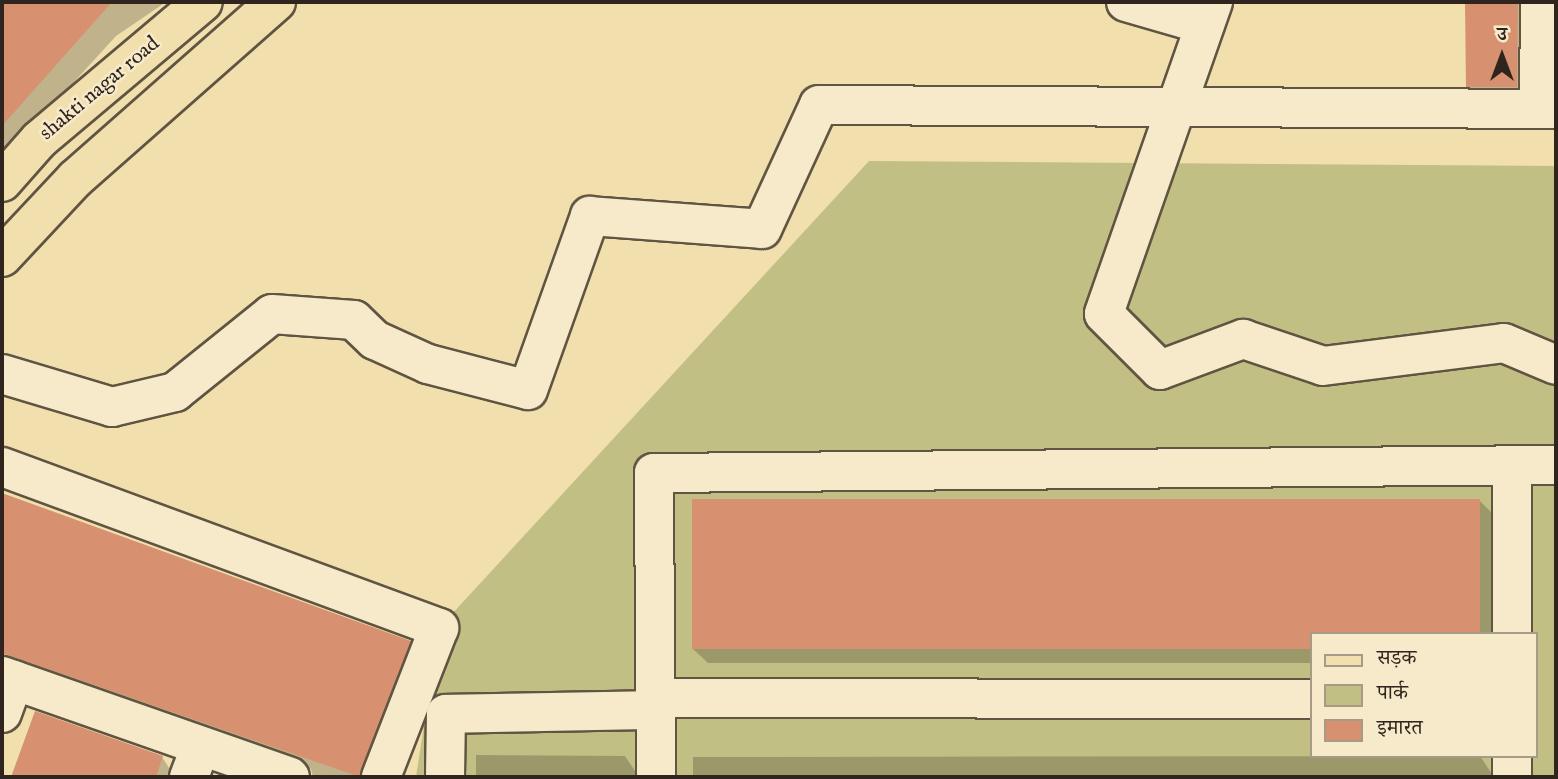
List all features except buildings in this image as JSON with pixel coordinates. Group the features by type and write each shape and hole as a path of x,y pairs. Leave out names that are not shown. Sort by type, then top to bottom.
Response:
{"main road":[{"name":"shakti nagar road","path":"2,182 40,140 203,2"},
{"path":"2,257 75,179 276,2"}],"street":[{"path":"1126,2 1209,13 1104,314 1160,370 1243,339 1323,366 1504,343 1556,365"},
{"path":"2,374 112,407 175,393 272,314 354,320 375,340 428,363 528,390 590,216 762,229 819,105 1548,109 1545,11"},
{"path":"1512,465 1512,632"},
{"path":"656,777 654,473 1556,465"},
{"path":"2,467 439,628 381,777"},
{"path":"6,690 195,762 290,777"},
{"path":"445,777 446,714 655,704 1310,699"},
{"path":"1512,758 1512,777"}],"green space":[{"path":"869,161 1556,166 1556,777 416,777 439,628"}]}
